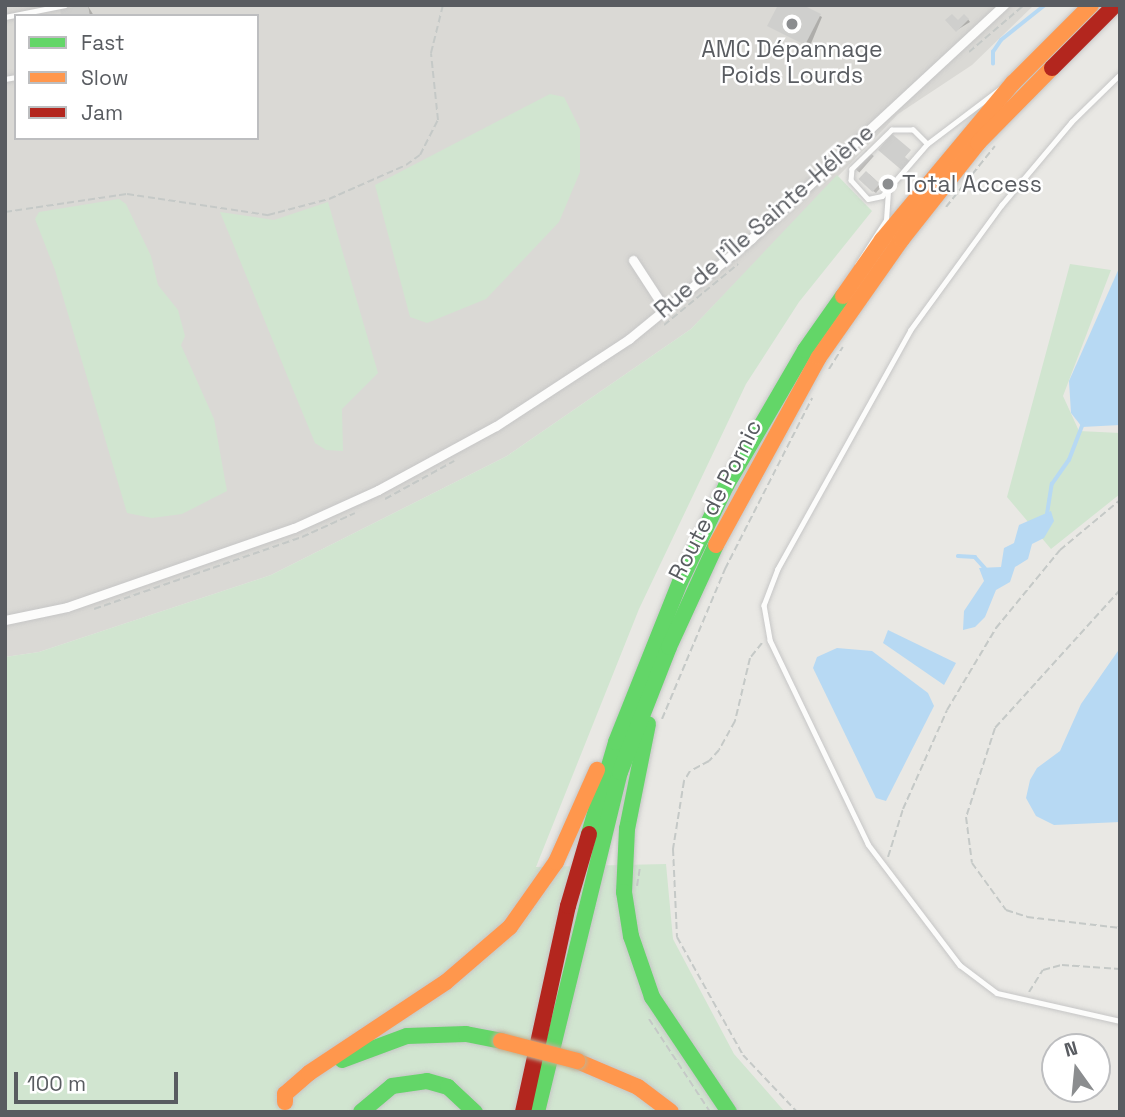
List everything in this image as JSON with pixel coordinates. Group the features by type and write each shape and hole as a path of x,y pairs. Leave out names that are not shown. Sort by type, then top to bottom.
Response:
{"highway":[{"name":"Route de Pornic","path":"523,1112 568,906 616,742 709,519 776,397 857,275 928,182 1013,83 1091,5"},
{"name":"Route de Pornic","path":"537,1112 603,830 620,772 669,647 736,503 800,388 859,297 978,142 1115,5"},
{"path":"669,647 670,668 644,739 633,790 625,860 627,913 636,957 652,997 729,1112"},
{"path":"279,1107 285,1094 309,1073 455,975 510,927 556,862 604,752 616,742"},
{"path":"512,1112 568,906"},
{"path":"279,1107 328,1068 378,1044 432,1033 501,1041 577,1061 638,1087 671,1112"},
{"path":"362,1112 392,1086 427,1081 448,1087 475,1112"}],"street":[{"name":"Rue de l'Île Sainte-Hélène","path":"5,620 67,607 195,566 379,490 552,390 664,310 751,239 1004,5"},
{"path":"634,260 664,310"}],"lane":[{"path":"21,14 65,5"},
{"path":"1120,75 1072,122 1002,205 911,330 841,463 768,590 764,618 770,640 817,744 884,869 976,980 997,993 1120,1021"},
{"path":"927,144 912,130 892,130 849,172 868,198 888,191 927,144 999,87 1013,83"},
{"path":"857,275 858,259 888,214 888,191"}],"path":[{"path":"5,212 127,194 268,215 328,199 406,165 420,155 438,120 431,53 443,5"},
{"path":"963,56 1024,5"},
{"path":"940,214 996,145"},
{"path":"661,326 744,259"},
{"path":"822,379 845,345"},
{"path":"661,722 725,569 816,391"},
{"path":"377,502 458,459"},
{"path":"884,869 903,809 947,710 996,628 1059,550 1120,500"},
{"path":"86,611 302,537 364,508"},
{"path":"1120,590 995,728 966,817 972,863 1006,910 1027,917 1120,928"},
{"path":"770,640 757,645 754,651 735,721 719,750 709,761 690,771 684,781 673,849 677,937 743,1055 797,1112"},
{"path":"632,888 641,881 639,864"},
{"path":"1027,1000 1034,979 1043,970 1062,965 1120,969"}],"shaded area":[{"path":"5,5 1034,5 972,65 898,114 691,329 507,456 271,575 39,652 5,657"}],"green space":[{"path":"550,94 564,97 580,129 580,172 559,222 486,299 427,323 410,317 375,185"},
{"path":"837,175 872,211 799,302 746,384 639,609 536,867 666,864 673,939 734,1054 785,1112 5,1112 5,657 39,652 271,575 507,456 691,329"},
{"path":"119,199 126,204 151,256 158,285 178,310 185,336 181,345 214,419 227,491 182,514 152,518 127,513 55,270 35,219 39,212"},
{"path":"328,202 378,373 342,409 343,451 326,450 315,443 220,212 274,220"},
{"path":"1070,264 1111,270 1063,396 1079,431 1120,433 1120,494 1051,549 1007,497"}],"water":[{"path":"1120,266 1120,425 1082,427 1071,413 1069,381"},
{"path":"1051,511 1054,521 1044,538 1032,544 1028,559 1015,567 1010,582 996,590 985,617 975,627 963,630 964,611 984,581 979,568 1001,567 1004,548 1014,543 1019,525"},
{"path":"888,630 956,663 944,685 883,643"},
{"path":"837,648 872,651 928,693 934,706 886,801 876,798 813,668 817,657"},
{"path":"1120,648 1120,822 1054,825 1036,816 1026,798 1030,780 1037,768 1060,751 1081,704"}],"building":[{"path":"88,5 90,14 61,14 60,9"},
{"name":"AMC Dépannage Poids Lourds","path":"778,5 803,5 821,14 805,45 767,26"},
{"path":"952,14 958,20 964,14 969,19 956,32 945,20"},
{"path":"892,134 911,150 905,157 913,164 905,173 878,150"},
{"path":"866,171 880,184 872,192 858,179"}],"waterway":[{"path":"993,64 993,52 1001,40 1045,5"},
{"path":"1047,514 1052,484 1069,460 1083,423"},
{"path":"958,556 975,557 985,568"}],"traffic: fast":[{"path":"589,834 616,742 680,582 726,486 805,350 843,296"},
{"path":"537,1112 620,772 669,647 716,545"},
{"path":"648,724 627,829 624,892 631,936 652,997 729,1112"},
{"path":"342,1060 407,1036 466,1034 501,1041"},
{"path":"361,1112 392,1086 427,1081 448,1087 475,1112"}],"traffic: slow":[{"path":"843,296 882,240 1013,83 1091,5"},
{"path":"716,545 819,357 902,239 978,143 1052,68"},
{"path":"285,1102 285,1094 309,1073 446,982 510,927 556,862 597,770"},
{"path":"501,1041 577,1061"},
{"path":"577,1061 638,1087 671,1112"}],"traffic: jam":[{"path":"1052,68 1115,5"},
{"path":"523,1112 568,906 589,834"}],"place":[{"name":"AMC Dépannage Poids Lourds","path":"792,24"},
{"name":"Total Access","path":"888,184"}]}
